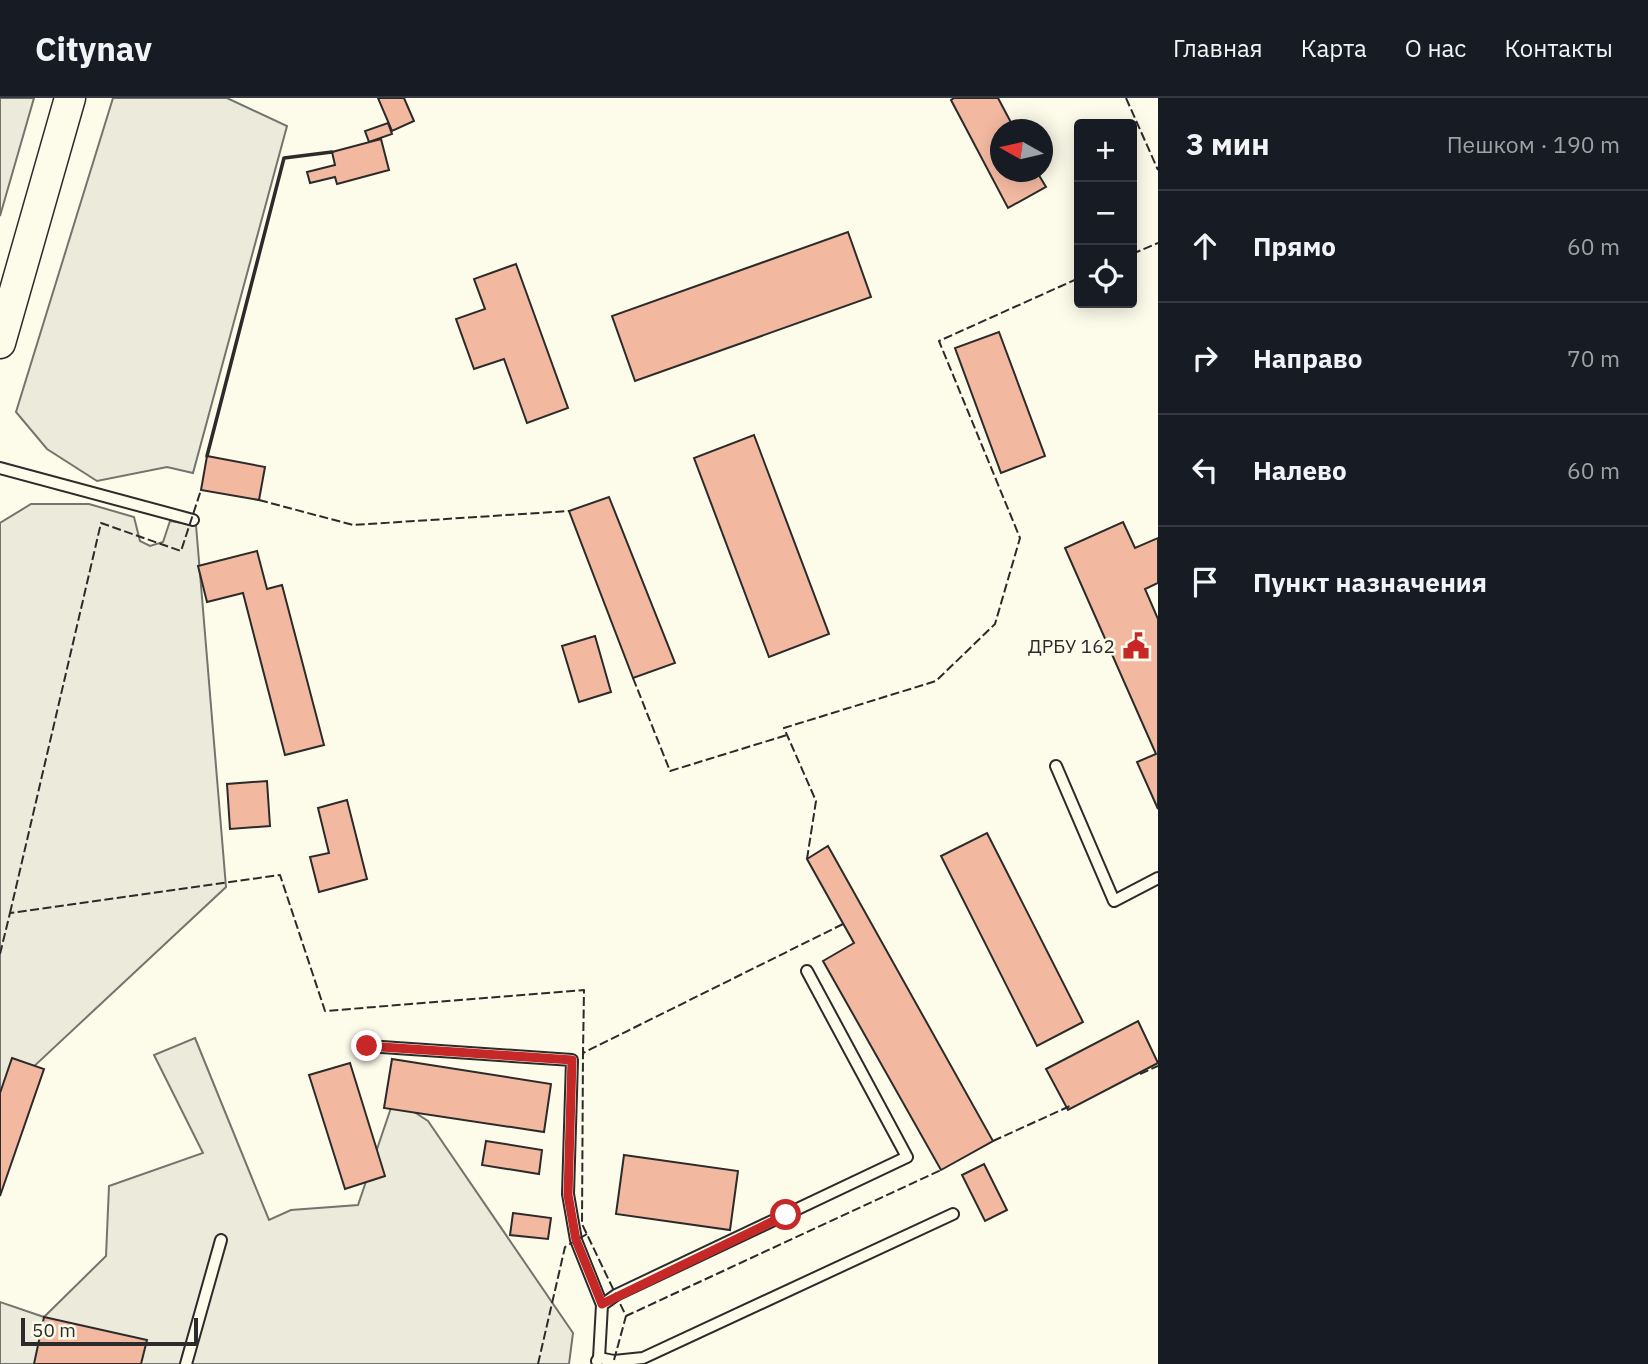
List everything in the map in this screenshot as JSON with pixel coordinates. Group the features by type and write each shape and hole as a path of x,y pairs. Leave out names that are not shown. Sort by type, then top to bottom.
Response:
{"main road":[{"path":"0,343 70,98"}],"lane":[{"path":"0,468 194,520"},
{"path":"1056,766 1114,901 1158,877"},
{"path":"602,1304 907,1157 807,971"},
{"path":"367,1046 572,1060 568,1195 576,1240 602,1304 597,1361 643,1358 953,1214"},
{"path":"186,1364 221,1240"}],"shaded area":[{"path":"0,98 34,98 0,216"},
{"path":"113,98 227,98 287,126 193,473 167,467 97,481 47,449 16,412"},
{"path":"31,504 89,504 134,517 140,541 150,546 163,542 170,521 196,525 226,887 0,1098 0,523"},
{"path":"195,1038 269,1220 291,1210 358,1205 394,1099 428,1121 573,1333 569,1364 0,1364 0,1302 44,1317 106,1256 109,1186 203,1153 154,1055"}],"building":[{"path":"378,98 404,98 414,121 392,131"},
{"path":"998,98 1009,119 990,119 990,174 951,100"},
{"path":"388,123 392,134 369,142 365,131"},
{"path":"381,139 389,170 337,184 335,177 310,183 307,172 335,165 332,152"},
{"path":"994,182 1043,182 1046,187 1008,208"},
{"path":"848,232 871,297 635,381 612,316"},
{"path":"516,264 568,408 527,423 504,359 474,369 456,319 485,309 474,279"},
{"path":"999,332 1045,456 1001,473 955,348"},
{"path":"754,435 829,634 769,657 694,458"},
{"path":"207,456 265,467 259,500 201,490"},
{"path":"609,497 675,663 633,678 569,511"},
{"path":"1123,522 1135,548 1158,538 1158,583 1145,589 1158,619 1158,809 1137,762 1156,754 1065,548"},
{"path":"257,551 267,589 282,585 324,745 285,755 243,593 207,602 198,566"},
{"path":"595,636 611,692 579,702 562,646"},
{"path":"267,781 270,826 230,829 227,784"},
{"path":"347,800 367,879 319,892 310,857 329,853 318,808"},
{"path":"987,833 1083,1022 1037,1046 941,856"},
{"path":"828,846 993,1141 941,1170 823,961 854,943 807,859"},
{"path":"1138,1021 1158,1063 1068,1110 1046,1069"},
{"path":"12,1058 44,1069 0,1196 0,1093"},
{"path":"392,1059 551,1084 544,1132 384,1108"},
{"path":"350,1063 385,1176 345,1189 309,1075"},
{"path":"486,1141 542,1150 539,1174 482,1165"},
{"path":"624,1155 738,1171 730,1230 616,1214"},
{"path":"984,1164 1007,1210 985,1221 962,1175"},
{"path":"513,1213 551,1218 548,1239 510,1235"},
{"path":"44,1317 147,1340 141,1364 34,1364"}],"fence":[{"path":"1126,98 1158,170"},
{"path":"1137,252 1158,243"},
{"path":"807,859 816,801 784,728 936,681 995,624 1020,538 939,341 1074,280"},
{"path":"10,913 101,523 181,551 201,490"},
{"path":"259,500 353,525 569,511"},
{"path":"633,678 670,771 787,735"},
{"path":"0,954 10,913 280,875 325,1011 584,990 583,1053"},
{"path":"843,924 583,1053 582,1224 626,1316 941,1170"},
{"path":"1140,1074 1158,1066"},
{"path":"993,1141 1070,1106"},
{"path":"538,1364 565,1247 587,1234"},
{"path":"614,1360 626,1316"}],"wall":[{"path":"207,456 284,158 332,152"}],"place":[{"name":"ДРБУ 162","path":"1136,646"}],"route":[{"path":"367,1046 572,1060 568,1195 576,1240 602,1304 786,1215"}]}
